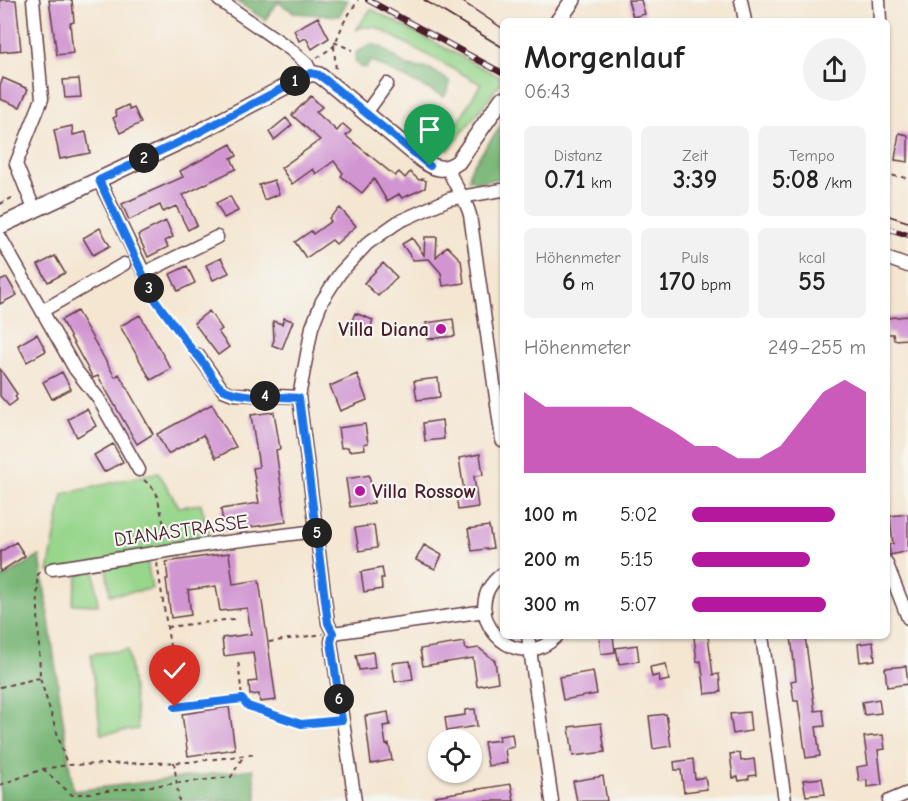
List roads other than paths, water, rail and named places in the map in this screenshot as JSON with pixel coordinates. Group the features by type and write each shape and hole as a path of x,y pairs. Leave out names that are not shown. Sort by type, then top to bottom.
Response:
{"main road":[{"path":"560,18 573,0"},
{"path":"0,226 190,137 309,69 430,166 437,168 448,168 458,162 500,102"}],"street":[{"path":"33,0 42,99 16,164 34,209"},
{"path":"219,0 290,49 309,69"},
{"path":"741,0 744,18"},
{"path":"879,0 880,18"},
{"path":"366,113 387,84"},
{"path":"448,168 457,190 468,205 500,426"},
{"path":"99,180 144,273 217,237"},
{"path":"355,801 329,633 299,398 312,327 322,301 340,273 368,243 398,222 449,199 500,190"},
{"path":"0,237 75,369 98,398 139,470"},
{"path":"890,259 908,266"},
{"path":"42,311 124,264"},
{"path":"198,355 223,390 234,394 299,398"},
{"name":"DIANASTRASSE","path":"52,569 156,552 316,531"},
{"path":"890,572 908,618"},
{"path":"500,575 488,591 484,611 492,632 509,646 530,650 542,647 553,639"},
{"path":"329,633 484,611"},
{"path":"528,639 552,801"},
{"path":"762,639 785,801"},
{"path":"889,801 908,793"}],"tram line":[{"path":"424,0 500,46"},
{"path":"460,0 500,27"},
{"path":"890,216 908,222"}],"railway":[{"path":"368,0 500,72"},
{"path":"890,229 908,235"}],"place":[{"name":"Villa Diana","path":"441,329"},
{"name":"Villa Rossow","path":"360,491"}]}
